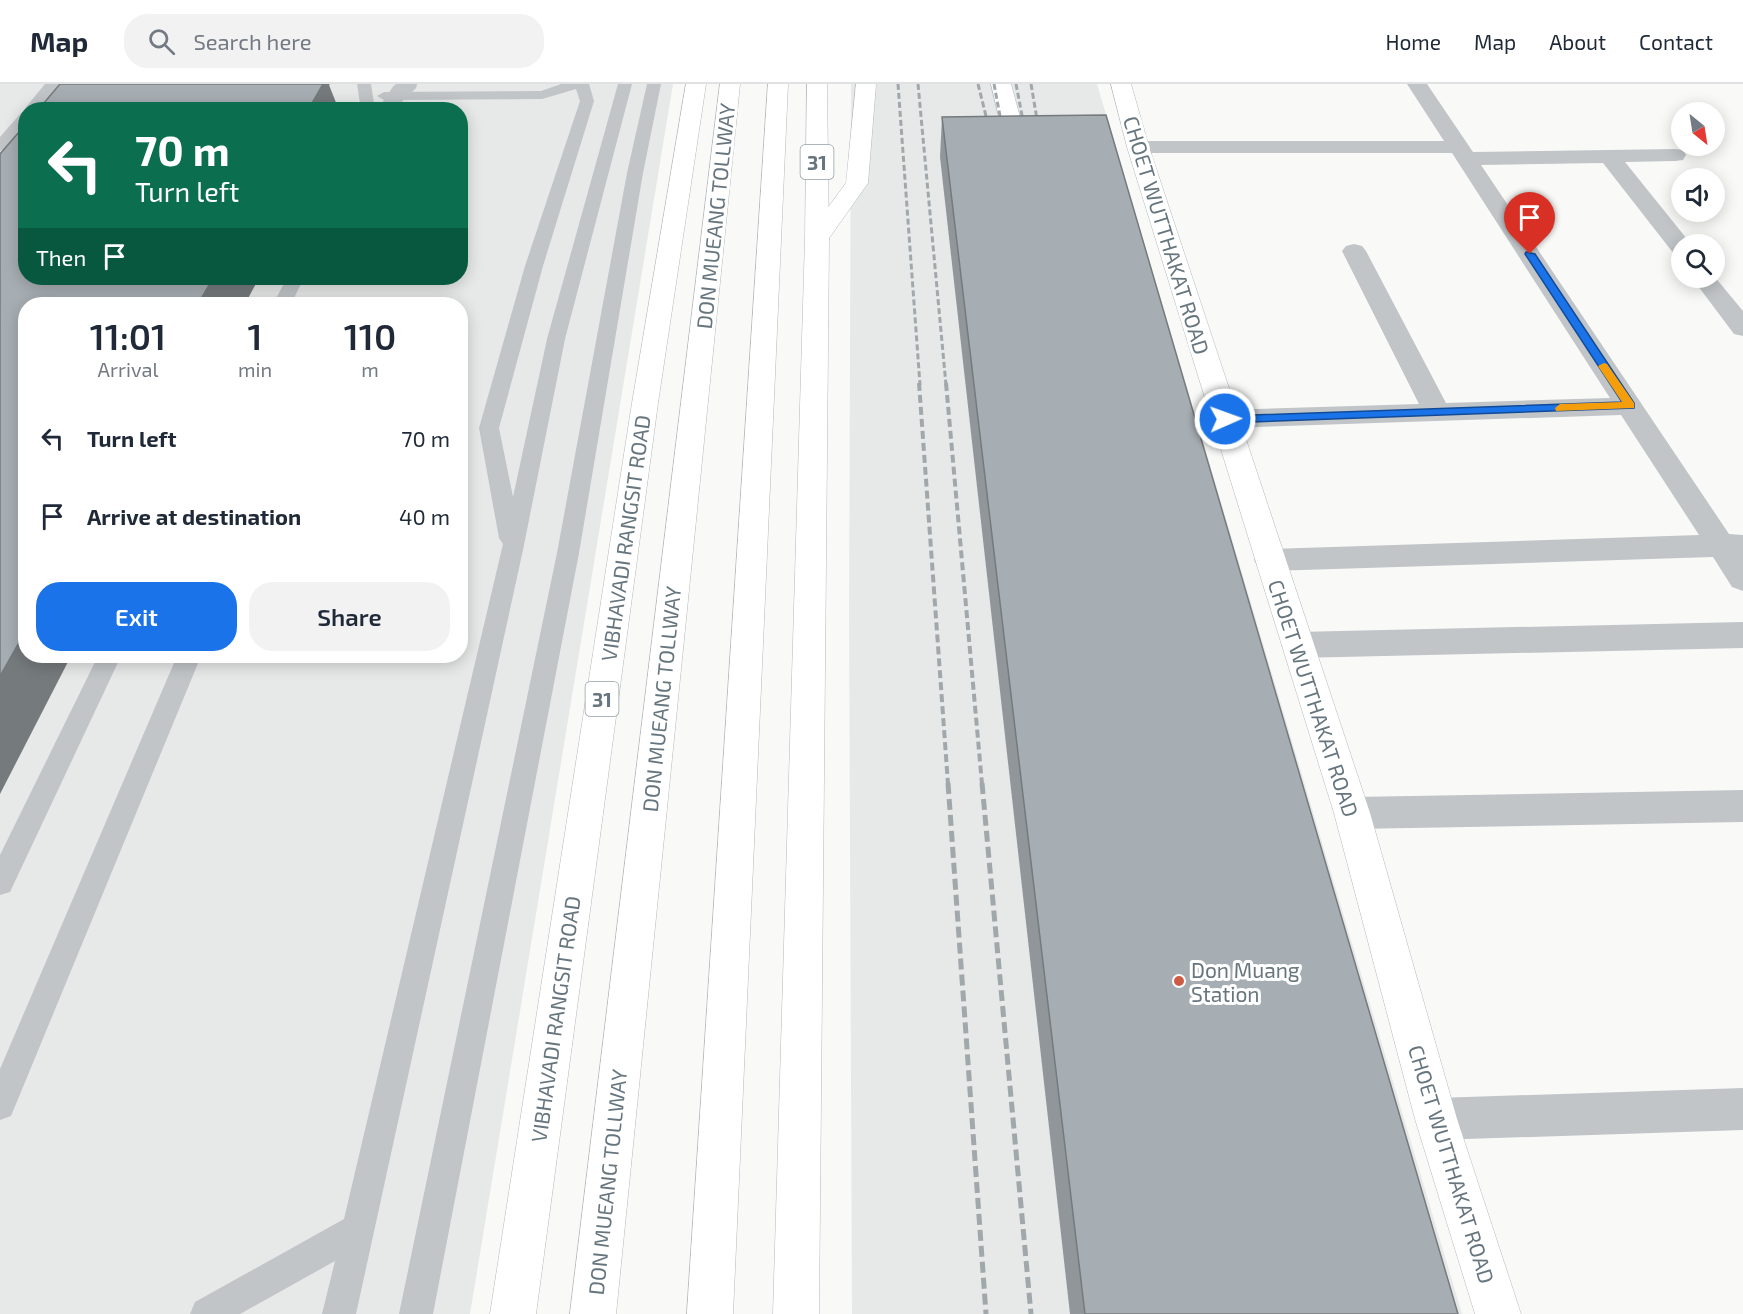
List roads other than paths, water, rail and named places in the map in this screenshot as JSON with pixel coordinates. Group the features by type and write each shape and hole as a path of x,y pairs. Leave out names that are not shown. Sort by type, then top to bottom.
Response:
{"main road":[{"name":"VIBHAVADI RANGSIT ROAD","path":"513,1314 643,415 696,84"},
{"name":"DON MUEANG TOLLWAY","path":"592,1314 730,84"},
{"name":"31","path":"710,1314 778,84"},
{"name":"31","path":"796,1314 817,239 817,84"},
{"path":"817,239 857,183 866,84"},
{"path":"1001,84 1027,184"},
{"name":"CHOET WUTTHAKAT ROAD","path":"1121,84 1138,147 1352,813 1436,1119 1498,1314"}],"street":[{"path":"1417,84 1630,406 1732,545 1743,579"},
{"path":"1138,147 1610,157 1671,155"},
{"path":"1610,157 1671,235"},
{"path":"1354,251 1437,412"},
{"path":"1712,288 1743,328"},
{"path":"1225,419 1630,406"},
{"path":"1269,560 1732,545"},
{"path":"1297,645 1743,635"},
{"path":"1352,813 1743,806"},
{"path":"1436,1119 1743,1110"}],"lane":[{"path":"38,102 53,84"},
{"path":"364,84 367,102"},
{"path":"384,100 408,84"},
{"path":"384,100 542,95 576,84"},
{"path":"512,550 489,428 534,266 587,101 582,84"},
{"path":"339,1314 512,550 556,339 626,84"},
{"path":"416,1314 565,565 635,173 654,84"},
{"path":"0,146 18,125"},
{"path":"0,883 106,663"},
{"path":"0,1105 186,663"},
{"path":"207,1314 358,1229"}],"railway":[{"path":"898,84 920,385"},
{"path":"918,84 946,385"},
{"path":"978,84 990,132"},
{"path":"994,84 1003,132"},
{"path":"1016,84 1025,131"},
{"path":"1031,84 1039,131"},
{"path":"919,383 948,784"},
{"path":"946,383 982,784"},
{"path":"948,783 986,1314"},
{"path":"982,783 1031,1314"}],"place":[{"name":"Don Muang Station","path":"1179,981"}]}
